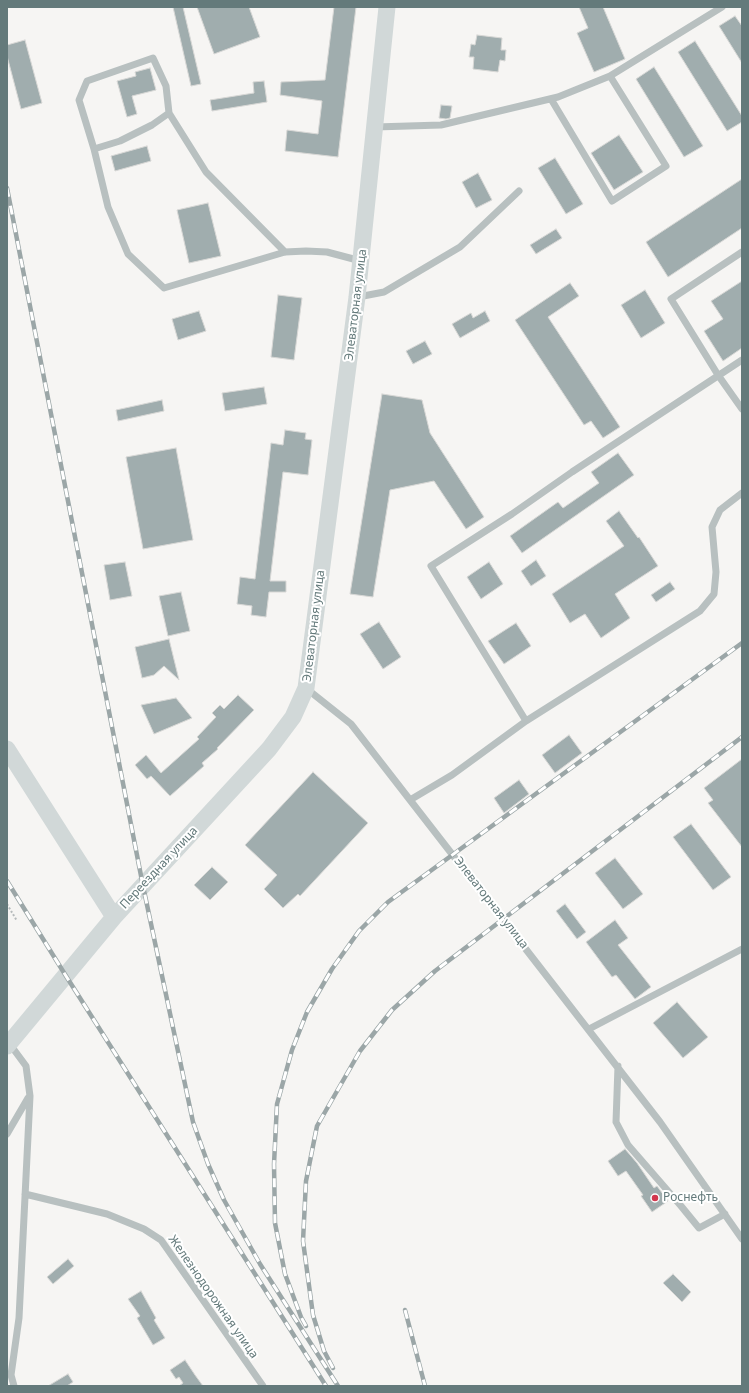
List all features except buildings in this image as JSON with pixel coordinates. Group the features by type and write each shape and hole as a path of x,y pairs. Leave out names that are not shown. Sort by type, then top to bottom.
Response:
{"main road":[{"name":"Элеваторная улица","path":"306,688 357,296 387,7"},
{"name":"Переездная улица","path":"8,1043 114,917 269,749 293,717 306,688"},
{"path":"7,749 114,917"}],"street":[{"path":"375,127 441,125 551,99 610,76 722,7"},
{"path":"285,252 206,172 169,113 166,86 153,58 87,81 79,100 94,149 108,207 128,254 164,288 285,252 327,252 361,261"},
{"path":"551,99 612,201 666,166 610,76"},
{"path":"94,149 120,141 169,113"},
{"path":"357,296 384,292 460,247 519,191"},
{"path":"742,252 671,299 718,375 742,408"},
{"path":"526,721 431,566 512,514 572,472 742,360"},
{"path":"410,800 452,775 526,721 700,612 714,594 716,572 712,527 720,510 742,494"},
{"name":"Элеваторная улица","path":"306,688 351,724 618,1066 660,1122 742,1239"},
{"path":"589,1029 742,949"},
{"path":"8,1043 26,1066 30,1096 19,1318 12,1375 14,1386"},
{"path":"618,1066 616,1122 628,1145 699,1228 725,1214"},
{"path":"7,1134 30,1096"},
{"name":"Железнодорожная улица","path":"25,1194 107,1214 144,1229 161,1240 263,1386"}],"path":[{"path":"7,904 17,921"}],"railway":[{"path":"7,188 143,886 193,1122 208,1164 224,1200 260,1264 338,1386"},
{"path":"306,1326 301,1317 285,1274 275,1223 274,1164 277,1104 292,1050 307,1012 332,969 359,931 388,902 742,643"},
{"path":"333,1368 324,1351 313,1315 303,1241 306,1181 317,1126 360,1051 392,1010 435,971 742,737"},
{"path":"7,881 326,1386"},
{"path":"405,1310 425,1386"}],"place":[{"name":"Роснефть","path":"655,1198"}]}
